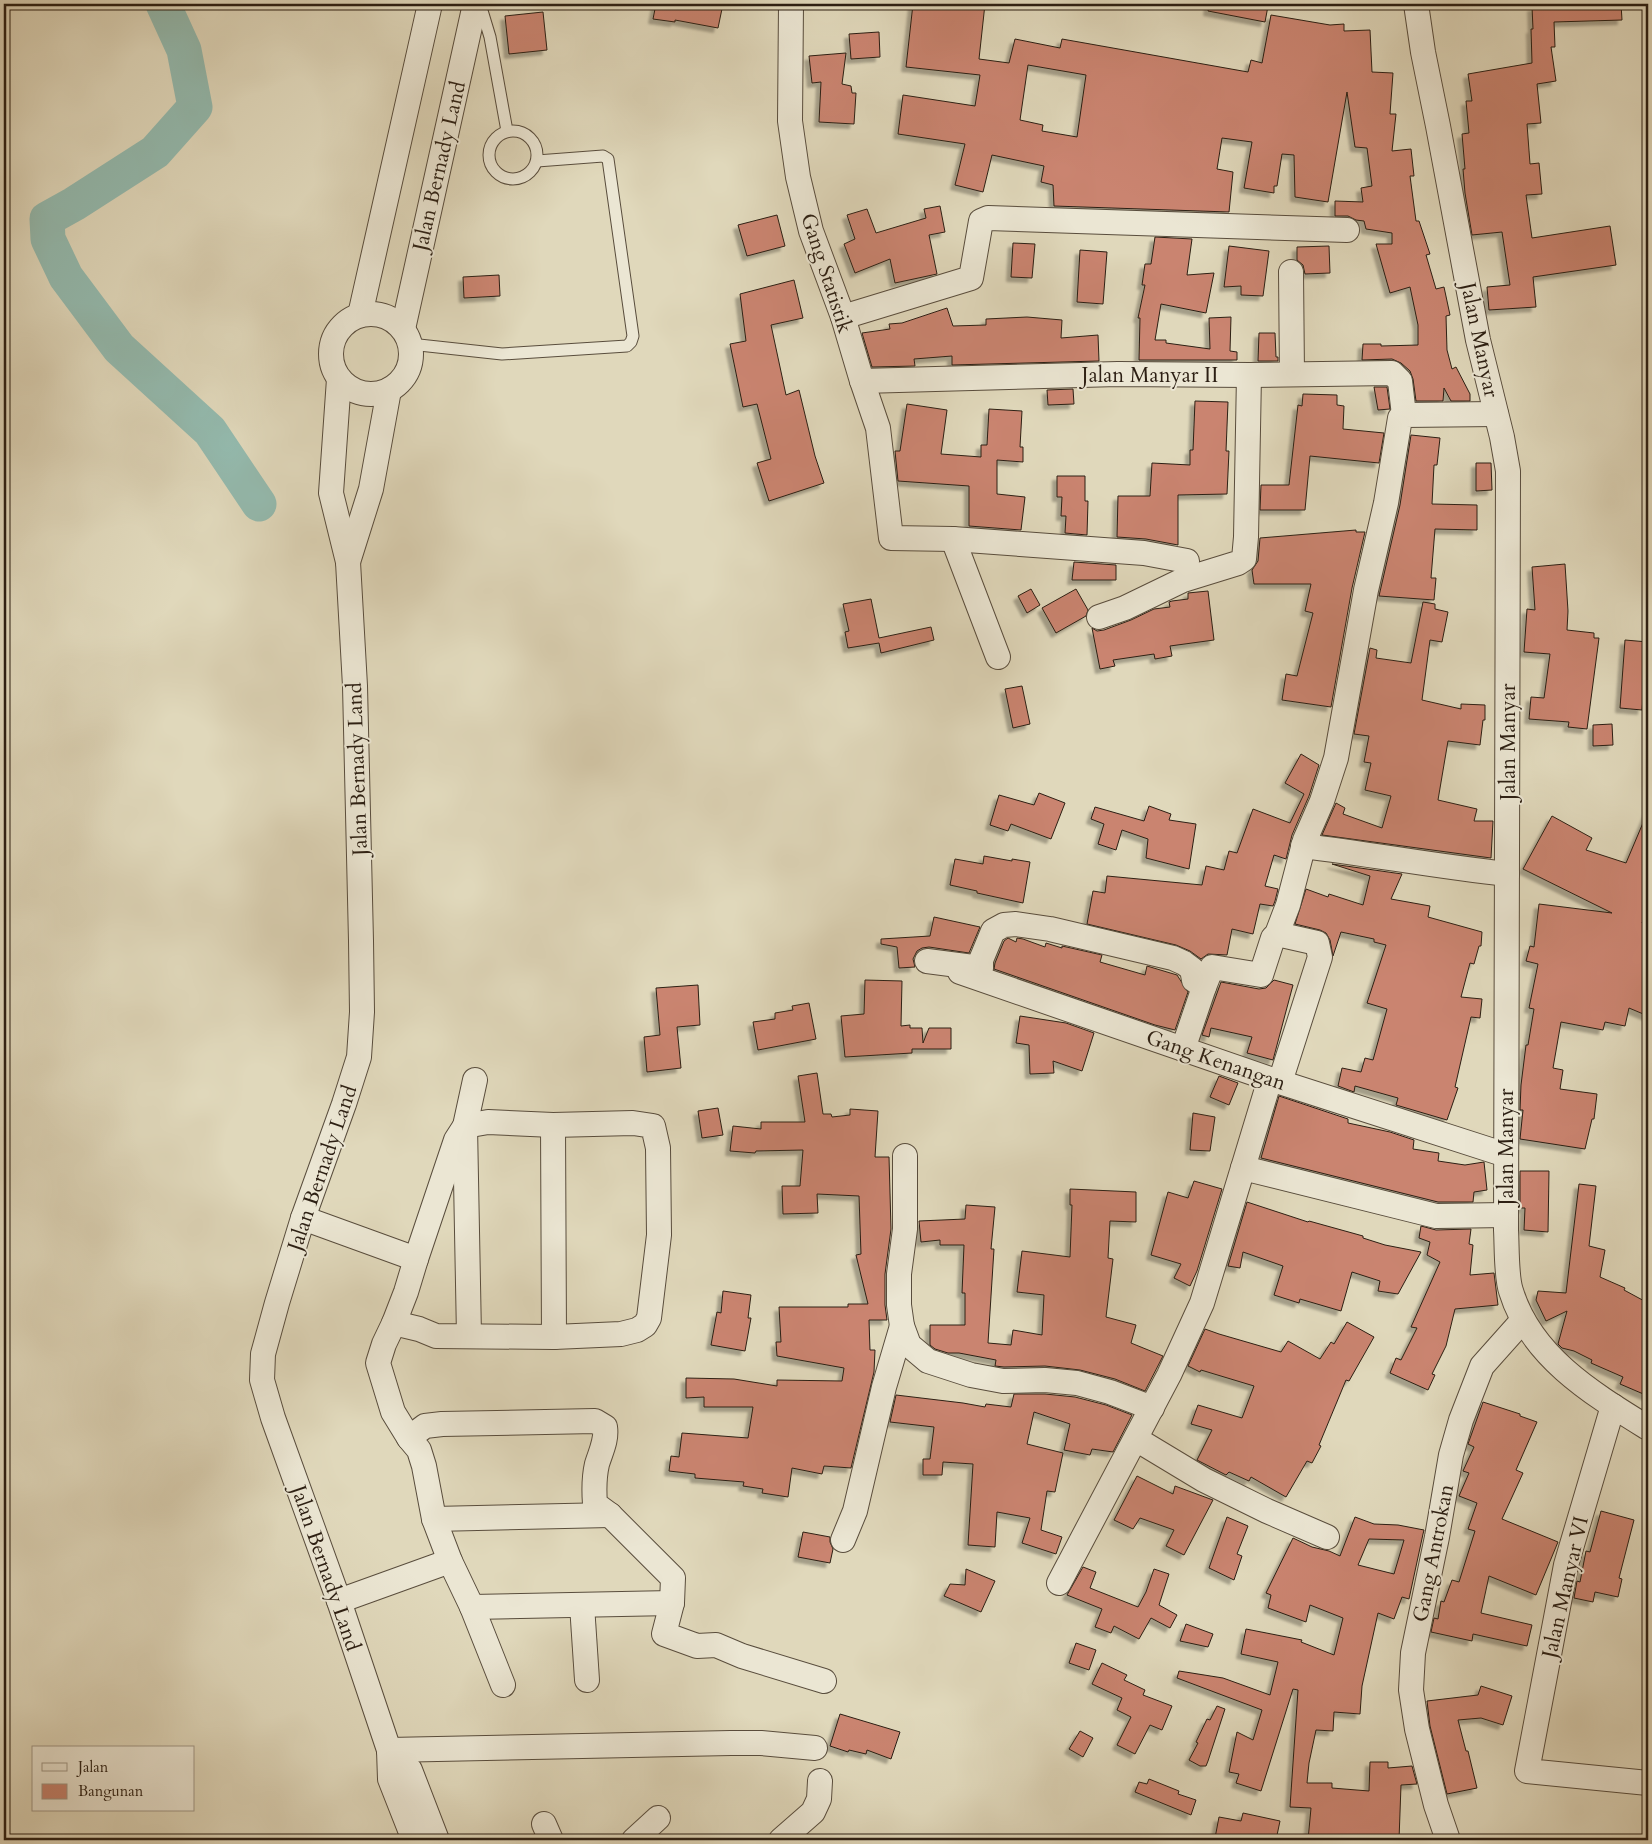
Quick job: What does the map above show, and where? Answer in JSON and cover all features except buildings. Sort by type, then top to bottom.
[{"type":"street","name":"Jalan Bernady Land","points":[[360,315],[430,4]]},
{"type":"street","name":"Jalan Bernady Land","points":[[406,337],[475,4]]},
{"type":"street","name":"Gang Statistik","points":[[791,4],[790,121],[798,177],[811,231],[843,317],[878,428],[892,538],[953,540]]},
{"type":"street","name":"Jalan Manyar","points":[[1416,4],[1423,52],[1478,340],[1502,437],[1508,471],[1506,1215],[1510,1290],[1523,1320],[1542,1347],[1577,1382],[1648,1428]]},
{"type":"street","points":[[843,317],[971,278],[981,221],[988,218],[1346,230]]},
{"type":"street","points":[[1291,272],[1292,374]]},
{"type":"street","points":[[375,314],[387,317],[406,337],[411,356],[404,377],[389,390],[379,394],[358,392],[348,387],[339,379],[331,359],[334,337],[341,327],[360,315],[375,314]]},
{"type":"street","name":"Jalan Manyar II","points":[[862,381],[1118,374],[1249,375],[1392,372],[1400,381],[1404,415]]},
{"type":"street","points":[[1099,617],[1125,608],[1183,580],[1238,563],[1244,559],[1249,375]]},
{"type":"street","name":"Jalan Bernady Land","points":[[339,379],[332,493],[348,562],[355,686],[362,1012],[359,1057],[303,1218],[264,1354],[262,1380],[273,1418],[339,1601],[388,1750],[390,1779],[414,1840]]},
{"type":"street","name":"Jalan Bernady Land","points":[[348,562],[371,489],[389,390]]},
{"type":"street","points":[[1183,1049],[1212,967],[1261,975],[1273,938],[1277,934],[1288,905],[1303,846],[1322,802],[1336,758],[1362,609],[1386,503],[1400,418],[1404,415],[1496,414]]},
{"type":"street","points":[[998,657],[953,540],[1144,553],[1187,561]]},
{"type":"street","points":[[1303,846],[1359,853],[1445,868],[1507,874]]},
{"type":"street","name":"Gang Kenangan","points":[[1204,987],[1194,980],[1192,969],[1173,958],[1050,929],[1016,924],[1004,925],[993,931],[981,960],[981,968],[927,961],[1275,1081],[1506,1155]]},
{"type":"street","points":[[1059,1583],[1170,1375],[1202,1302],[1243,1168],[1320,957],[1317,943],[1277,934]]},
{"type":"street","points":[[469,1336],[465,1126],[475,1080]]},
{"type":"street","points":[[394,1323],[419,1329],[436,1336],[554,1337],[621,1334],[637,1330],[645,1324],[649,1318],[659,1235],[658,1148],[653,1126],[626,1123],[552,1125],[488,1122],[465,1126],[456,1140],[406,1292],[378,1363],[393,1412],[419,1450],[434,1519],[503,1685]]},
{"type":"street","points":[[552,1125],[554,1337]]},
{"type":"street","points":[[905,1156],[905,1229],[899,1274],[899,1305],[902,1326],[909,1345],[928,1361],[962,1372],[1004,1381],[1045,1380],[1077,1383],[1110,1392],[1152,1408]]},
{"type":"street","points":[[1243,1168],[1436,1216],[1506,1215]]},
{"type":"street","points":[[303,1218],[416,1259]]},
{"type":"street","name":"Gang Antrokan","points":[[1448,1840],[1436,1805],[1417,1729],[1411,1690],[1413,1653],[1438,1537],[1451,1455],[1461,1420],[1482,1366],[1523,1320]]},
{"type":"street","points":[[842,1540],[855,1512],[884,1387],[902,1326]]},
{"type":"street","name":"Jalan Manyar VI","points":[[1613,1406],[1566,1565],[1527,1771],[1648,1783]]},
{"type":"street","points":[[409,1438],[425,1426],[442,1424],[595,1421],[605,1427],[606,1436],[597,1466],[595,1504],[610,1514],[672,1578],[672,1603],[664,1634],[697,1646],[716,1645],[742,1656],[824,1681]]},
{"type":"street","points":[[1136,1439],[1204,1480],[1266,1511],[1327,1537]]},
{"type":"street","points":[[434,1519],[610,1514]]},
{"type":"street","points":[[339,1601],[450,1561]]},
{"type":"street","points":[[472,1607],[672,1603]]},
{"type":"street","points":[[582,1605],[587,1680]]},
{"type":"street","points":[[388,1750],[731,1743],[761,1743],[815,1748]]},
{"type":"street","name":"Jalan Bernady Land","points":[[388,1750],[410,1770],[437,1840]]},
{"type":"street","points":[[781,1840],[813,1812],[819,1798],[820,1781]]},
{"type":"street","points":[[634,1840],[658,1818]]},
{"type":"lane","points":[[480,4],[490,37],[507,131]]},
{"type":"lane","points":[[516,130],[524,132],[536,144],[538,153],[534,169],[520,178],[503,177],[491,165],[489,157],[493,141],[507,131],[516,130]]},
{"type":"lane","points":[[406,337],[502,354],[627,346],[631,342],[633,336],[608,158],[603,156],[537,161]]},
{"type":"waterway","points":[[163,4],[184,50],[195,107],[155,152],[47,219],[48,239],[66,277],[119,348],[210,431],[259,504]]}]
